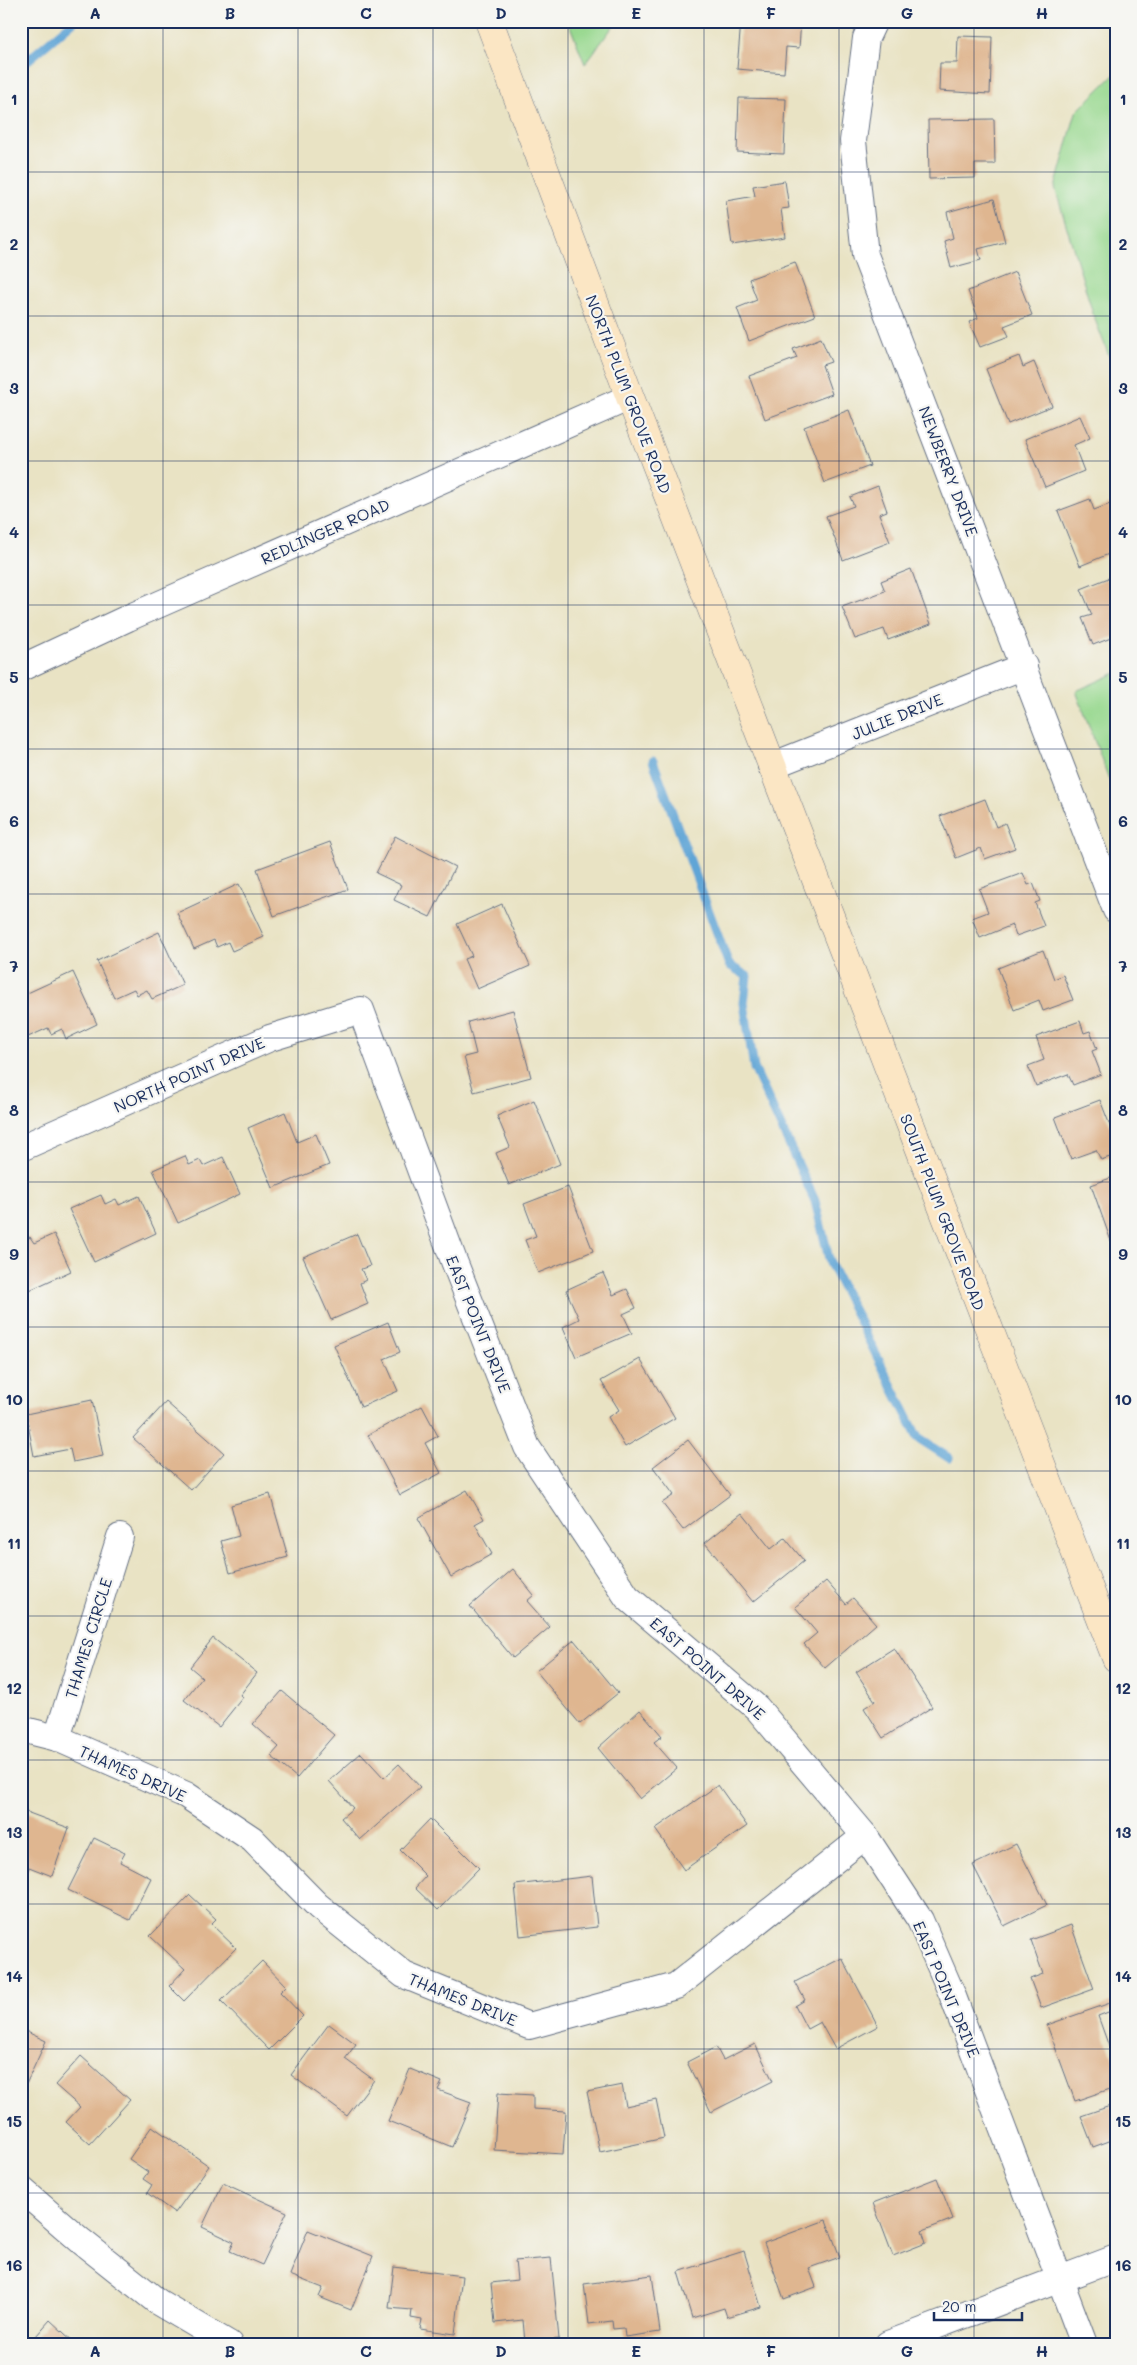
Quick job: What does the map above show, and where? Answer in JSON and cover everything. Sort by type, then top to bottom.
[{"type":"street","name":"NORTH PLUM GROVE ROAD","points":[[489,21],[771,766]]},
{"type":"street","name":"NEWBERRY DRIVE","points":[[874,21],[866,38],[853,141],[865,255],[1116,910]]},
{"type":"street","name":"REDLINGER ROAD","points":[[21,668],[128,618],[630,397]]},
{"type":"street","name":"JULIE DRIVE","points":[[771,766],[1024,666]]},
{"type":"street","name":"SOUTH PLUM GROVE ROAD","points":[[771,766],[1116,1658]]},
{"type":"street","name":"NORTH POINT DRIVE","points":[[21,1148],[270,1038],[361,1010]]},
{"type":"street","name":"EAST POINT DRIVE","points":[[361,1010],[454,1261],[527,1446],[627,1598],[757,1708],[865,1836],[920,1920],[952,1994],[1084,2344]]},
{"type":"street","name":"THAMES CIRCLE","points":[[57,1738],[120,1537]]},
{"type":"street","name":"THAMES DRIVE","points":[[21,1729],[57,1738],[186,1795],[252,1839],[318,1906],[404,1975],[529,2026],[676,1986],[865,1836]]},
{"type":"street","points":[[21,2189],[81,2241],[158,2302],[229,2344]]},
{"type":"street","points":[[888,2344],[1116,2258]]},
{"type":"green space","points":[[568,21],[617,21],[585,64]]},
{"type":"green space","points":[[1116,73],[1116,374],[1094,317],[1055,188],[1076,112]]},
{"type":"green space","points":[[1116,673],[1116,798],[1076,691]]},
{"type":"building","points":[[741,21],[801,21],[799,48],[786,47],[784,73],[737,69]]},
{"type":"building","points":[[958,36],[992,37],[990,94],[939,91],[940,63],[957,63]]},
{"type":"building","points":[[739,98],[786,99],[784,154],[737,152]]},
{"type":"building","points":[[994,119],[995,164],[975,164],[975,178],[929,179],[928,120]]},
{"type":"building","points":[[785,181],[789,208],[781,209],[785,237],[732,245],[726,201],[755,196],[753,186]]},
{"type":"building","points":[[994,199],[1005,242],[978,249],[981,260],[951,268],[944,241],[953,238],[947,212]]},
{"type":"building","points":[[795,262],[815,316],[749,341],[737,308],[757,300],[749,279]]},
{"type":"building","points":[[1015,272],[1032,315],[1004,326],[1009,336],[980,347],[969,322],[978,318],[968,291]]},
{"type":"building","points":[[821,338],[831,362],[822,365],[832,394],[765,419],[749,376],[797,358],[793,349]]},
{"type":"building","points":[[1019,356],[1023,367],[1034,362],[1052,406],[1008,424],[986,369]]},
{"type":"building","points":[[849,410],[870,466],[825,483],[804,427]]},
{"type":"building","points":[[1080,416],[1090,438],[1074,445],[1084,471],[1045,487],[1025,439]]},
{"type":"building","points":[[878,486],[887,511],[879,514],[890,542],[843,560],[826,516],[854,506],[850,497]]},
{"type":"building","points":[[1090,499],[1094,510],[1110,504],[1116,518],[1116,551],[1080,566],[1058,511]]},
{"type":"building","points":[[911,569],[931,624],[888,640],[884,629],[855,639],[842,607],[885,591],[881,581]]},
{"type":"building","points":[[1116,575],[1116,636],[1093,645],[1082,618],[1092,615],[1081,589]]},
{"type":"building","points":[[985,799],[996,827],[1005,823],[1015,848],[985,859],[981,848],[956,858],[940,816]]},
{"type":"building","points":[[395,836],[455,867],[430,917],[394,900],[401,885],[376,873]]},
{"type":"building","points":[[330,842],[348,889],[274,916],[257,869]]},
{"type":"building","points":[[1023,873],[1028,885],[1033,883],[1040,901],[1035,903],[1044,926],[1016,936],[1012,925],[980,938],[972,918],[988,912],[979,889]]},
{"type":"building","points":[[239,884],[264,937],[232,951],[228,942],[217,947],[214,940],[194,949],[177,913]]},
{"type":"building","points":[[502,904],[530,966],[477,989],[464,959],[472,956],[457,924]]},
{"type":"building","points":[[159,932],[183,985],[152,999],[147,990],[137,995],[134,989],[114,998],[97,961]]},
{"type":"building","points":[[1043,950],[1054,979],[1063,975],[1073,1000],[1043,1011],[1039,1000],[1014,1010],[998,968]]},
{"type":"building","points":[[73,972],[97,1024],[66,1039],[62,1029],[51,1034],[48,1028],[28,1037],[21,1023],[21,996]]},
{"type":"building","points":[[513,1010],[531,1077],[474,1092],[464,1057],[476,1054],[468,1022]]},
{"type":"building","points":[[1080,1021],[1084,1033],[1090,1031],[1097,1049],[1092,1051],[1101,1074],[1073,1085],[1068,1074],[1036,1086],[1028,1066],[1044,1060],[1036,1037]]},
{"type":"building","points":[[534,1100],[560,1164],[509,1185],[496,1153],[510,1147],[497,1116]]},
{"type":"building","points":[[1100,1100],[1111,1128],[1116,1126],[1116,1155],[1101,1160],[1096,1150],[1071,1159],[1055,1117]]},
{"type":"building","points":[[285,1112],[297,1142],[316,1134],[329,1165],[273,1188],[248,1128]]},
{"type":"building","points":[[185,1156],[189,1165],[200,1160],[203,1166],[223,1157],[240,1194],[178,1223],[153,1170]]},
{"type":"building","points":[[1116,1176],[1116,1239],[1111,1241],[1091,1185]]},
{"type":"building","points":[[568,1187],[593,1251],[538,1273],[525,1240],[536,1236],[524,1204]]},
{"type":"building","points":[[101,1195],[105,1204],[116,1199],[119,1205],[139,1196],[156,1233],[94,1262],[69,1209]]},
{"type":"building","points":[[54,1234],[71,1271],[21,1294],[21,1241],[30,1237],[34,1243]]},
{"type":"building","points":[[357,1234],[370,1266],[361,1269],[366,1280],[360,1283],[368,1304],[331,1320],[303,1257]]},
{"type":"building","points":[[603,1273],[613,1295],[627,1289],[636,1308],[623,1314],[632,1333],[576,1357],[563,1327],[579,1319],[566,1290]]},
{"type":"building","points":[[388,1322],[400,1352],[384,1359],[398,1391],[361,1407],[334,1345]]},
{"type":"building","points":[[640,1359],[675,1418],[625,1447],[608,1417],[619,1410],[601,1381]]},
{"type":"building","points":[[92,1400],[103,1456],[73,1462],[70,1449],[34,1456],[26,1414]]},
{"type":"building","points":[[166,1402],[224,1453],[191,1490],[133,1438]]},
{"type":"building","points":[[422,1406],[438,1436],[425,1443],[441,1473],[400,1495],[368,1435]]},
{"type":"building","points":[[688,1440],[730,1495],[683,1530],[662,1503],[674,1495],[653,1467]]},
{"type":"building","points":[[467,1490],[484,1519],[475,1524],[492,1554],[451,1577],[418,1518]]},
{"type":"building","points":[[270,1494],[288,1557],[230,1573],[221,1541],[239,1536],[231,1505]]},
{"type":"building","points":[[742,1513],[771,1549],[785,1538],[804,1561],[753,1602],[705,1543]]},
{"type":"building","points":[[513,1569],[534,1595],[527,1601],[550,1627],[513,1658],[470,1606]]},
{"type":"building","points":[[826,1581],[846,1604],[853,1598],[876,1624],[825,1668],[804,1644],[817,1633],[795,1607]]},
{"type":"building","points":[[213,1638],[257,1673],[240,1695],[243,1697],[219,1727],[184,1700],[202,1677],[190,1667]]},
{"type":"building","points":[[574,1640],[618,1693],[580,1724],[536,1671]]},
{"type":"building","points":[[894,1648],[932,1707],[883,1738],[864,1708],[875,1701],[856,1672]]},
{"type":"building","points":[[282,1691],[334,1735],[297,1778],[271,1756],[279,1747],[253,1724]]},
{"type":"building","points":[[640,1710],[662,1736],[654,1742],[677,1768],[640,1799],[598,1748]]},
{"type":"building","points":[[361,1753],[384,1778],[399,1764],[420,1787],[360,1840],[341,1818],[353,1808],[329,1781]]},
{"type":"building","points":[[718,1785],[747,1826],[684,1870],[655,1829]]},
{"type":"building","points":[[21,1810],[69,1828],[52,1876],[29,1867],[21,1887]]},
{"type":"building","points":[[430,1819],[479,1868],[438,1910],[415,1888],[426,1876],[400,1850]]},
{"type":"building","points":[[94,1838],[125,1853],[120,1862],[151,1878],[130,1920],[68,1890]]},
{"type":"building","points":[[1016,1844],[1047,1905],[1004,1926],[973,1865]]},
{"type":"building","points":[[592,1876],[597,1927],[520,1936],[515,1885]]},
{"type":"building","points":[[190,1895],[216,1919],[211,1924],[236,1948],[184,2001],[169,1986],[185,1969],[150,1936]]},
{"type":"building","points":[[1071,1925],[1094,1989],[1041,2008],[1030,1979],[1043,1974],[1031,1940]]},
{"type":"building","points":[[842,1958],[878,2026],[835,2049],[820,2022],[807,2029],[795,2006],[805,2000],[795,1982]]},
{"type":"building","points":[[262,1961],[286,1986],[280,1992],[303,2016],[269,2050],[221,2001]]},
{"type":"building","points":[[1113,2002],[1116,2009],[1098,2016],[1116,2066],[1116,2087],[1075,2101],[1047,2025]]},
{"type":"building","points":[[329,2024],[356,2044],[345,2059],[374,2080],[347,2116],[291,2075]]},
{"type":"building","points":[[21,2029],[46,2041],[21,2095]]},
{"type":"building","points":[[755,2044],[773,2081],[711,2112],[687,2062],[716,2047],[723,2060]]},
{"type":"building","points":[[81,2056],[130,2100],[90,2144],[66,2122],[80,2107],[55,2085]]},
{"type":"building","points":[[410,2069],[442,2082],[438,2090],[471,2102],[452,2147],[388,2121]]},
{"type":"building","points":[[622,2085],[626,2106],[656,2099],[664,2138],[600,2152],[587,2092]]},
{"type":"building","points":[[498,2093],[533,2095],[533,2109],[566,2111],[563,2154],[494,2150]]},
{"type":"building","points":[[1116,2104],[1116,2150],[1112,2140],[1093,2147],[1081,2116]]},
{"type":"building","points":[[152,2126],[209,2166],[175,2213],[147,2193],[152,2185],[143,2179],[148,2172],[129,2159]]},
{"type":"building","points":[[937,2178],[953,2219],[922,2231],[926,2243],[893,2256],[873,2203]]},
{"type":"building","points":[[223,2183],[287,2212],[262,2265],[230,2251],[234,2242],[202,2227]]},
{"type":"building","points":[[826,2220],[840,2257],[809,2268],[816,2287],[784,2299],[764,2243]]},
{"type":"building","points":[[308,2230],[373,2256],[351,2310],[319,2297],[323,2288],[290,2275]]},
{"type":"building","points":[[744,2251],[761,2307],[727,2317],[724,2308],[692,2318],[678,2272]]},
{"type":"building","points":[[551,2258],[559,2339],[525,2343],[523,2320],[495,2323],[491,2283],[517,2280],[515,2261]]},
{"type":"building","points":[[394,2267],[462,2276],[455,2334],[420,2329],[422,2320],[411,2318],[412,2310],[389,2308]]},
{"type":"building","points":[[652,2275],[660,2332],[625,2337],[624,2328],[613,2329],[612,2321],[589,2324],[584,2284]]},
{"type":"building","points":[[50,2320],[76,2344],[29,2344]]},
{"type":"waterway","points":[[21,66],[74,21]]},
{"type":"waterway","points":[[653,761],[729,965],[747,976],[744,1003],[754,1068],[815,1201],[830,1263],[918,1438],[949,1458]]}]
